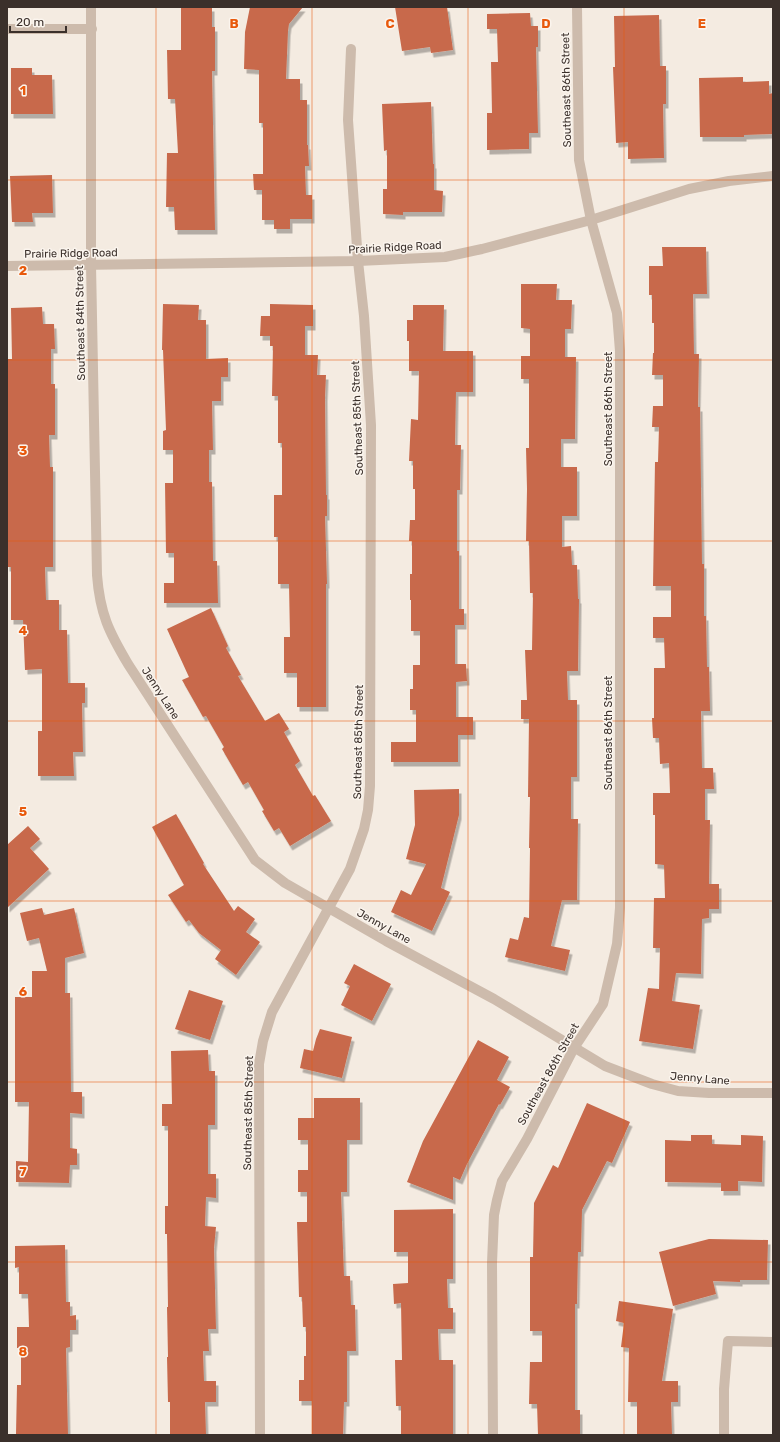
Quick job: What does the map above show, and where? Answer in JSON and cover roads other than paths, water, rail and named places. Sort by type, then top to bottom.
[{"type":"street","name":"Southeast 84th Street","points":[[91,7],[91,265],[97,575],[103,615]]},
{"type":"street","name":"Southeast 86th Street","points":[[493,1435],[492,1263],[494,1215],[497,1200],[502,1181],[527,1139],[574,1048],[603,1004],[614,965],[618,944],[620,908],[620,351],[617,314],[591,220],[579,160],[578,7]]},
{"type":"street","points":[[7,29],[92,29]]},
{"type":"street","name":"Southeast 85th Street","points":[[260,1435],[259,1064],[263,1041],[272,1012],[350,869],[360,842],[368,810],[370,786],[371,425],[364,316],[358,262],[348,120],[351,49]]},
{"type":"street","name":"Prairie Ridge Road","points":[[7,266],[358,262],[445,257],[482,249],[591,220],[689,189],[729,181],[773,176]]},
{"type":"street","name":"Jenny Lane","points":[[103,615],[113,638],[128,664],[255,860],[285,883],[494,999],[605,1066],[652,1084],[672,1089],[708,1093],[773,1093]]},
{"type":"street","points":[[724,1435],[724,1389],[728,1341],[773,1342]]}]
